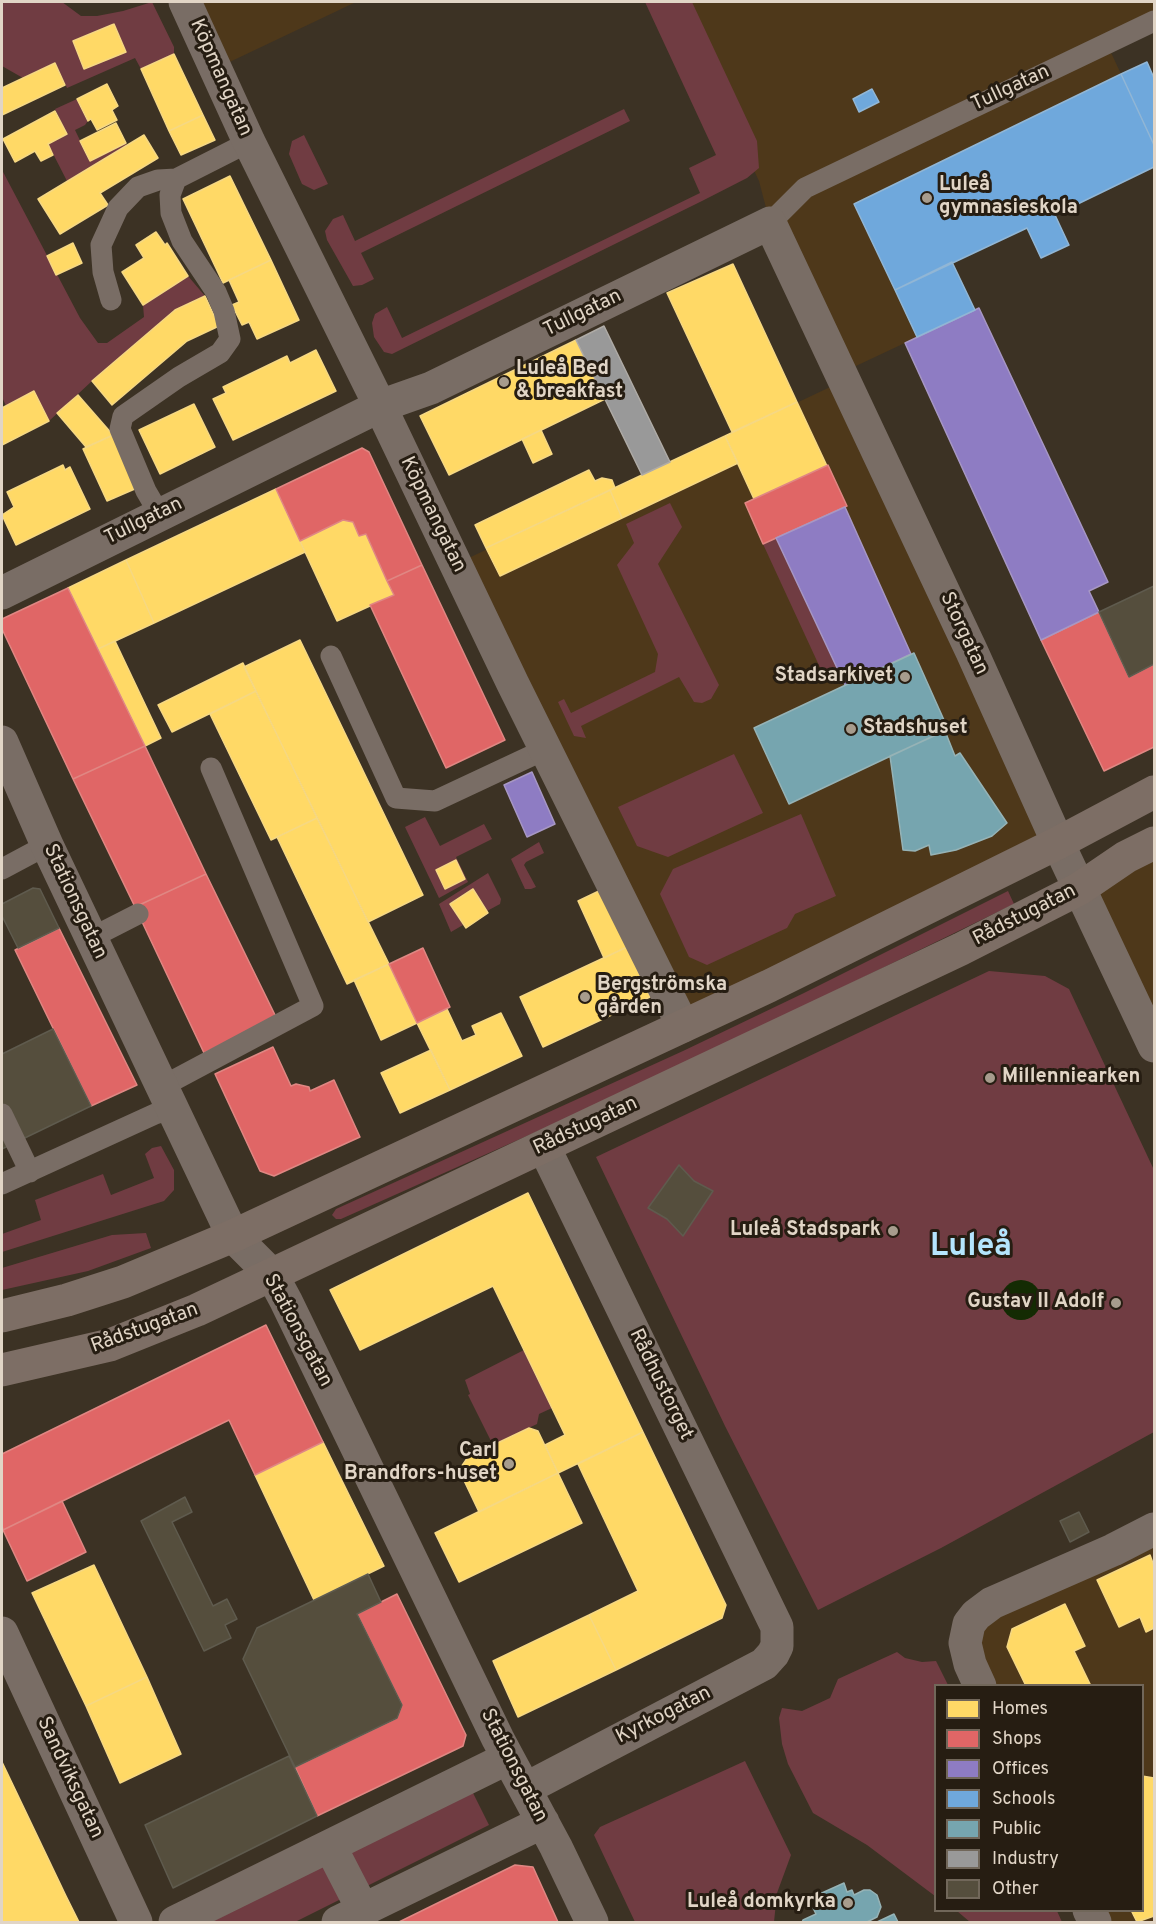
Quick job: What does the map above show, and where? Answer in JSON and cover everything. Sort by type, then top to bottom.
[{"type":"main road","points":[[2,1316],[67,1300],[123,1282],[233,1236],[683,1026],[1058,843],[1155,792]]},
{"type":"main road","name":"Rådstugatan","points":[[2,1370],[110,1344],[197,1310],[962,949],[1079,890],[1126,857],[1155,843]]},
{"type":"street","name":"Köpmangatan","points":[[185,2],[249,142],[683,1026]]},
{"type":"street","name":"Tullgatan","points":[[2,593],[380,406],[431,388],[771,223]]},
{"type":"street","name":"Storgatan","points":[[771,223],[972,652],[1079,890],[1155,1046]]},
{"type":"street","name":"Stationsgatan","points":[[2,742],[47,845],[233,1236],[272,1275],[508,1758],[543,1822],[592,1923]]},
{"type":"street","name":"Rådhustorget","points":[[544,1147],[775,1624]]},
{"type":"street","points":[[980,1684],[970,1665],[965,1643],[969,1624],[975,1615],[992,1603],[1155,1529]]},
{"type":"street","name":"Kyrkogatan","points":[[525,1789],[764,1664],[777,1646],[775,1624]]},
{"type":"street","name":"Sandviksgatan","points":[[2,1633],[136,1923]]},
{"type":"street","points":[[175,1923],[508,1758]]},
{"type":"street","points":[[330,1846],[350,1916],[543,1822]]},
{"type":"lane","name":"Tullgatan","points":[[771,223],[805,188],[1155,21]]},
{"type":"lane","points":[[111,300],[103,272],[101,245],[118,208],[138,187],[158,180],[176,179],[249,142]]},
{"type":"lane","points":[[160,515],[146,491],[120,429],[123,416],[179,377],[220,353],[230,339],[224,311],[216,292],[182,241],[171,213],[170,195],[176,179]]},
{"type":"lane","points":[[330,656],[396,798],[435,801],[546,749]]},
{"type":"lane","points":[[2,1184],[30,1172],[168,1097],[313,1006],[211,768]]},
{"type":"lane","points":[[2,869],[47,845]]},
{"type":"lane","points":[[91,938],[138,914]]},
{"type":"lane","points":[[2,1114],[30,1172]]},
{"type":"shaded area","points":[[2,2],[62,2],[81,16],[97,16],[152,2],[174,47],[174,54],[141,69],[135,58],[67,88],[55,63],[23,78],[2,66]],"holes":[[[114,24],[126,51],[84,69],[73,41]]]},
{"type":"shaded area","points":[[185,2],[356,2],[217,68]]},
{"type":"shaded area","points":[[645,2],[692,2],[757,141],[759,168],[747,178],[702,201],[392,354],[384,352],[374,337],[372,323],[375,314],[387,307],[402,338],[700,193],[689,168],[716,155]]},
{"type":"shaded area","name":"Luleå gymnasieskola","points":[[673,2],[1154,2],[1154,21],[1107,44],[1154,145],[1154,167],[1055,215],[1069,245],[1041,258],[1027,228],[953,262],[975,310],[841,373],[770,223],[759,181]]},
{"type":"shaded area","points":[[77,99],[88,121],[75,130],[90,161],[126,143],[127,146],[67,181],[48,144],[67,134],[55,109]]},
{"type":"shaded area","points":[[624,109],[630,121],[361,253],[374,279],[362,285],[353,286],[327,240],[325,231],[333,219],[343,215],[355,241]]},
{"type":"shaded area","points":[[304,135],[328,184],[314,190],[302,184],[289,154],[292,141]]},
{"type":"shaded area","points":[[2,170],[80,318],[98,343],[107,343],[144,317],[143,305],[188,276],[205,296],[175,310],[49,421],[34,392],[6,406],[2,397]]},
{"type":"shaded area","points":[[845,380],[1055,842],[681,1025],[456,564]]},
{"type":"shaded area","points":[[670,503],[682,527],[658,564],[719,685],[711,699],[702,703],[694,702],[679,677],[581,726],[586,738],[574,736],[558,702],[564,699],[571,713],[655,672],[658,654],[617,565],[634,543],[626,524]]},
{"type":"shaded area","points":[[776,538],[837,669],[823,674],[763,544]]},
{"type":"shaded area","points":[[734,754],[763,813],[668,857],[637,846],[618,807]]},
{"type":"shaded area","points":[[801,814],[836,896],[795,914],[787,928],[707,965],[689,957],[660,894],[673,869]]},
{"type":"shaded area","points":[[425,817],[440,846],[484,824],[492,839],[456,857],[468,882],[439,898],[405,827]]},
{"type":"shaded area","points":[[539,842],[544,853],[524,865],[536,887],[525,889],[511,859]]},
{"type":"shaded area","points":[[1154,843],[1154,1046],[1080,890]]},
{"type":"shaded area","points":[[488,873],[501,899],[500,904],[487,911],[473,889],[450,903],[463,925],[451,932],[439,904]]},
{"type":"shaded area","points":[[1008,891],[1014,904],[650,1081],[341,1219],[336,1219],[332,1215],[336,1209],[683,1051]]},
{"type":"shaded area","name":"Luleå Stadspark","points":[[989,971],[1045,976],[1069,989],[1154,1170],[1154,1432],[941,1548],[818,1610],[725,1426],[596,1157]]},
{"type":"shaded area","points":[[161,1146],[174,1170],[174,1190],[164,1201],[2,1252],[2,1234],[41,1220],[35,1200],[103,1174],[111,1195],[154,1178],[145,1154],[152,1148]]},
{"type":"shaded area","points":[[146,1233],[151,1248],[88,1271],[2,1290],[2,1268],[112,1235]]},
{"type":"shaded area","points":[[1021,1280],[1035,1286],[1041,1300],[1035,1314],[1021,1320],[1007,1314],[1001,1300],[1007,1286]]},
{"type":"shaded area","points":[[524,1350],[552,1408],[539,1414],[537,1424],[493,1445],[468,1395],[470,1394],[465,1380]]},
{"type":"shaded area","points":[[1154,1529],[1154,1922],[1095,1922],[1090,1912],[1144,1912],[1144,1684],[980,1684],[969,1624]]},
{"type":"shaded area","points":[[897,1652],[905,1658],[922,1662],[936,1661],[948,1684],[934,1684],[934,1895],[867,1845],[813,1813],[788,1764],[782,1744],[779,1718],[782,1708],[802,1711],[830,1698],[838,1679]]},
{"type":"shaded area","points":[[745,1761],[791,1855],[777,1893],[774,1922],[635,1922],[594,1835],[600,1827]]},
{"type":"shaded area","points":[[472,1791],[489,1825],[295,1922],[211,1922]]},
{"type":"shaded area","points":[[958,1912],[1057,1912],[1062,1922],[970,1922]]},
{"type":"building: Homes","points":[[114,24],[126,52],[84,69],[73,41]]},
{"type":"building: Homes","points":[[174,54],[203,115],[169,131],[141,69]]},
{"type":"building: Homes","points":[[55,63],[65,85],[2,115],[2,88]]},
{"type":"building: Homes","points":[[107,84],[118,106],[112,110],[117,120],[97,130],[91,119],[88,121],[77,99]]},
{"type":"building: Homes","points":[[55,111],[67,134],[48,144],[53,155],[41,161],[35,151],[15,162],[3,139]]},
{"type":"building: Homes","points":[[203,115],[215,140],[181,155],[169,131]]},
{"type":"building: Homes","points":[[116,123],[126,143],[90,161],[80,141]]},
{"type":"building: Homes","points":[[144,135],[158,158],[100,193],[108,205],[60,234],[38,199]]},
{"type":"building: Homes","points":[[230,176],[271,260],[223,283],[183,199]]},
{"type":"building: Homes","points":[[156,232],[165,245],[167,243],[188,276],[143,305],[122,272],[144,258],[136,245]]},
{"type":"building: Homes","points":[[73,243],[82,263],[56,275],[47,256]]},
{"type":"building: Homes","points":[[271,260],[299,320],[257,339],[249,322],[242,325],[232,305],[239,302],[229,280]]},
{"type":"building: Homes","points":[[733,264],[797,402],[732,432],[667,293]]},
{"type":"building: Homes","points":[[205,296],[219,326],[187,341],[112,405],[92,381],[175,310]]},
{"type":"building: Homes","points":[[576,340],[605,399],[449,475],[420,416]]},
{"type":"building: Homes","points":[[316,350],[336,391],[233,440],[213,399],[226,393],[223,387],[287,356],[290,363]]},
{"type":"building: Homes","points":[[34,391],[49,421],[2,445],[2,408]]},
{"type":"building: Homes","points":[[78,395],[113,435],[86,447],[57,413]]},
{"type":"building: Homes","points":[[797,402],[827,466],[754,499],[725,436]]},
{"type":"building: Homes","points":[[194,404],[215,447],[160,474],[139,430]]},
{"type":"building: Homes","points":[[541,430],[552,454],[533,463],[522,439]]},
{"type":"building: Homes","points":[[113,435],[137,488],[107,501],[83,449]]},
{"type":"building: Homes","points":[[725,436],[738,463],[622,518],[610,490]]},
{"type":"building: Homes","points":[[63,465],[65,470],[70,467],[90,509],[16,545],[2,515],[14,507],[7,492]]},
{"type":"building: Homes","points":[[589,470],[595,481],[602,478],[612,480],[615,488],[486,548],[475,525]]},
{"type":"building: Homes","points":[[276,489],[305,552],[154,623],[126,560]]},
{"type":"building: Homes","points":[[610,490],[622,518],[500,576],[486,548]]},
{"type":"building: Homes","points":[[343,520],[353,522],[359,536],[366,534],[394,595],[337,621],[300,541]]},
{"type":"building: Homes","points":[[126,560],[154,623],[98,649],[68,588]]},
{"type":"building: Homes","points":[[300,640],[423,895],[368,922],[244,667]]},
{"type":"building: Homes","points":[[115,641],[161,738],[145,746],[98,649]]},
{"type":"building: Homes","points":[[243,663],[256,691],[172,732],[158,705]]},
{"type":"building: Homes","points":[[256,691],[317,818],[271,840],[210,714]]},
{"type":"building: Homes","points":[[317,818],[389,964],[347,984],[277,837]]},
{"type":"building: Homes","points":[[456,860],[465,879],[445,889],[436,870]]},
{"type":"building: Homes","points":[[473,889],[488,913],[466,928],[450,904]]},
{"type":"building: Homes","points":[[601,890],[627,947],[604,958],[578,901]]},
{"type":"building: Homes","name":"Bergströmska gården","points":[[627,947],[650,997],[543,1047],[520,997]]},
{"type":"building: Homes","points":[[389,964],[417,1023],[381,1040],[354,980]]},
{"type":"building: Homes","points":[[447,1009],[462,1041],[476,1035],[472,1026],[501,1013],[522,1056],[450,1090],[417,1023]]},
{"type":"building: Homes","points":[[431,1050],[450,1090],[400,1113],[381,1073]]},
{"type":"building: Homes","points":[[528,1193],[643,1432],[558,1473],[545,1445],[565,1435],[493,1286],[360,1350],[330,1290]]},
{"type":"building: Homes","name":"Carl Brandfors-huset","points":[[529,1428],[538,1431],[558,1473],[479,1512],[459,1470],[468,1457]]},
{"type":"building: Homes","points":[[643,1432],[726,1605],[722,1618],[616,1670],[589,1615],[638,1591],[578,1464]]},
{"type":"building: Homes","points":[[323,1442],[384,1566],[314,1600],[255,1475]]},
{"type":"building: Homes","points":[[558,1473],[582,1523],[459,1582],[435,1533]]},
{"type":"building: Homes","points":[[1150,1555],[1154,1566],[1154,1628],[1146,1632],[1140,1617],[1119,1627],[1097,1580]]},
{"type":"building: Homes","points":[[94,1565],[147,1677],[86,1706],[32,1593]]},
{"type":"building: Homes","points":[[1065,1604],[1085,1646],[1074,1651],[1090,1684],[1025,1684],[1007,1647],[1012,1629]]},
{"type":"building: Homes","points":[[589,1615],[616,1670],[518,1717],[493,1661]]},
{"type":"building: Homes","points":[[147,1677],[181,1754],[120,1783],[86,1706]]},
{"type":"building: Homes","points":[[2,1762],[66,1896],[79,1922],[2,1922]]},
{"type":"building: Homes","points":[[1144,1776],[1154,1778],[1154,1916],[1137,1922],[1132,1912],[1144,1912]]},
{"type":"building: Shops","points":[[362,448],[369,452],[422,565],[387,581],[366,534],[359,536],[353,522],[343,520],[300,541],[276,489]]},
{"type":"building: Shops","points":[[828,465],[847,506],[763,544],[745,503]]},
{"type":"building: Shops","points":[[422,565],[505,740],[446,768],[370,605],[394,595],[387,581]]},
{"type":"building: Shops","points":[[68,588],[145,746],[73,779],[2,629],[2,619]]},
{"type":"building: Shops","points":[[1099,612],[1129,677],[1154,664],[1154,747],[1104,771],[1041,640]]},
{"type":"building: Shops","points":[[145,746],[206,874],[135,907],[73,779]]},
{"type":"building: Shops","points":[[206,874],[277,1019],[204,1053],[135,907]]},
{"type":"building: Shops","points":[[59,928],[137,1085],[91,1106],[15,950]]},
{"type":"building: Shops","points":[[423,948],[450,1007],[417,1023],[389,964]]},
{"type":"building: Shops","points":[[273,1047],[291,1086],[296,1084],[309,1087],[310,1091],[334,1080],[360,1137],[274,1176],[260,1171],[215,1074]]},
{"type":"building: Shops","points":[[266,1325],[323,1442],[255,1475],[229,1420],[3,1530],[2,1454]]},
{"type":"building: Shops","points":[[62,1501],[86,1552],[27,1581],[3,1530]]},
{"type":"building: Shops","points":[[397,1594],[466,1735],[463,1746],[317,1816],[295,1767],[397,1718],[402,1705],[357,1614]]},
{"type":"building: Shops","points":[[515,1865],[533,1867],[558,1922],[399,1922]]},
{"type":"building: Offices","points":[[979,308],[1108,582],[1089,591],[1099,612],[1041,640],[905,343]]},
{"type":"building: Offices","points":[[845,507],[911,654],[845,685],[776,538]]},
{"type":"building: Offices","points":[[532,772],[555,824],[527,837],[504,785]]},
{"type":"building: Schools","points":[[1147,62],[1154,78],[1154,145],[1121,74]]},
{"type":"building: Schools","points":[[1121,74],[1154,145],[1154,167],[1055,215],[1069,245],[1041,258],[1027,228],[895,290],[854,204]]},
{"type":"building: Schools","points":[[872,89],[879,102],[859,112],[853,99]]},
{"type":"building: Schools","points":[[952,262],[975,310],[917,337],[895,290]]},
{"type":"building: Public","name":"Stadshuset","points":[[914,653],[948,729],[789,804],[754,728]]},
{"type":"building: Public","points":[[945,731],[955,756],[960,753],[1007,823],[992,836],[956,850],[931,855],[929,845],[915,851],[903,850],[890,756]]},
{"type":"building: Public","name":"Luleå domkyrka","points":[[844,1883],[847,1892],[852,1890],[854,1895],[870,1890],[877,1895],[881,1907],[877,1917],[867,1922],[802,1922],[816,1914],[813,1908],[816,1906],[813,1897]]},
{"type":"building: Public","name":"Luleå domkyrka","points":[[894,1914],[898,1922],[877,1922]]},
{"type":"building: Industry","points":[[604,326],[670,462],[642,475],[576,340]]},
{"type":"building: Other","points":[[1154,586],[1154,664],[1129,677],[1099,612]]},
{"type":"building: Other","points":[[33,888],[40,889],[59,928],[18,948],[2,916],[2,904]]},
{"type":"building: Other","points":[[53,1029],[91,1106],[2,1149],[2,1054]]},
{"type":"building: Other","points":[[679,1165],[694,1181],[713,1191],[683,1236],[667,1219],[648,1208]]},
{"type":"building: Other","points":[[185,1497],[192,1512],[172,1522],[213,1606],[227,1599],[237,1619],[225,1625],[231,1638],[204,1651],[141,1521]]},
{"type":"building: Other","points":[[1079,1512],[1089,1532],[1070,1542],[1060,1521]]},
{"type":"building: Other","points":[[368,1574],[381,1602],[357,1614],[402,1705],[397,1718],[295,1767],[243,1659],[257,1628]]},
{"type":"building: Other","points":[[289,1756],[317,1816],[173,1888],[145,1825]]},
{"type":"place","name":"Luleå gymnasieskola","points":[[927,198]]},
{"type":"place","name":"Luleå Bed & breakfast","points":[[504,382]]},
{"type":"place","name":"Stadsarkivet","points":[[905,677]]},
{"type":"place","name":"Stadshuset","points":[[851,729]]},
{"type":"place","name":"Bergströmska gården","points":[[585,997]]},
{"type":"place","name":"Millenniearken","points":[[990,1078]]},
{"type":"place","name":"Luleå Stadspark","points":[[893,1231]]},
{"type":"place","name":"Gustav II Adolf","points":[[1116,1303]]},
{"type":"place","name":"Carl Brandfors-huset","points":[[509,1464]]},
{"type":"place","name":"Luleå domkyrka","points":[[848,1903]]},
{"type":"district","name":"Luleå","points":[[971,1249]]}]
